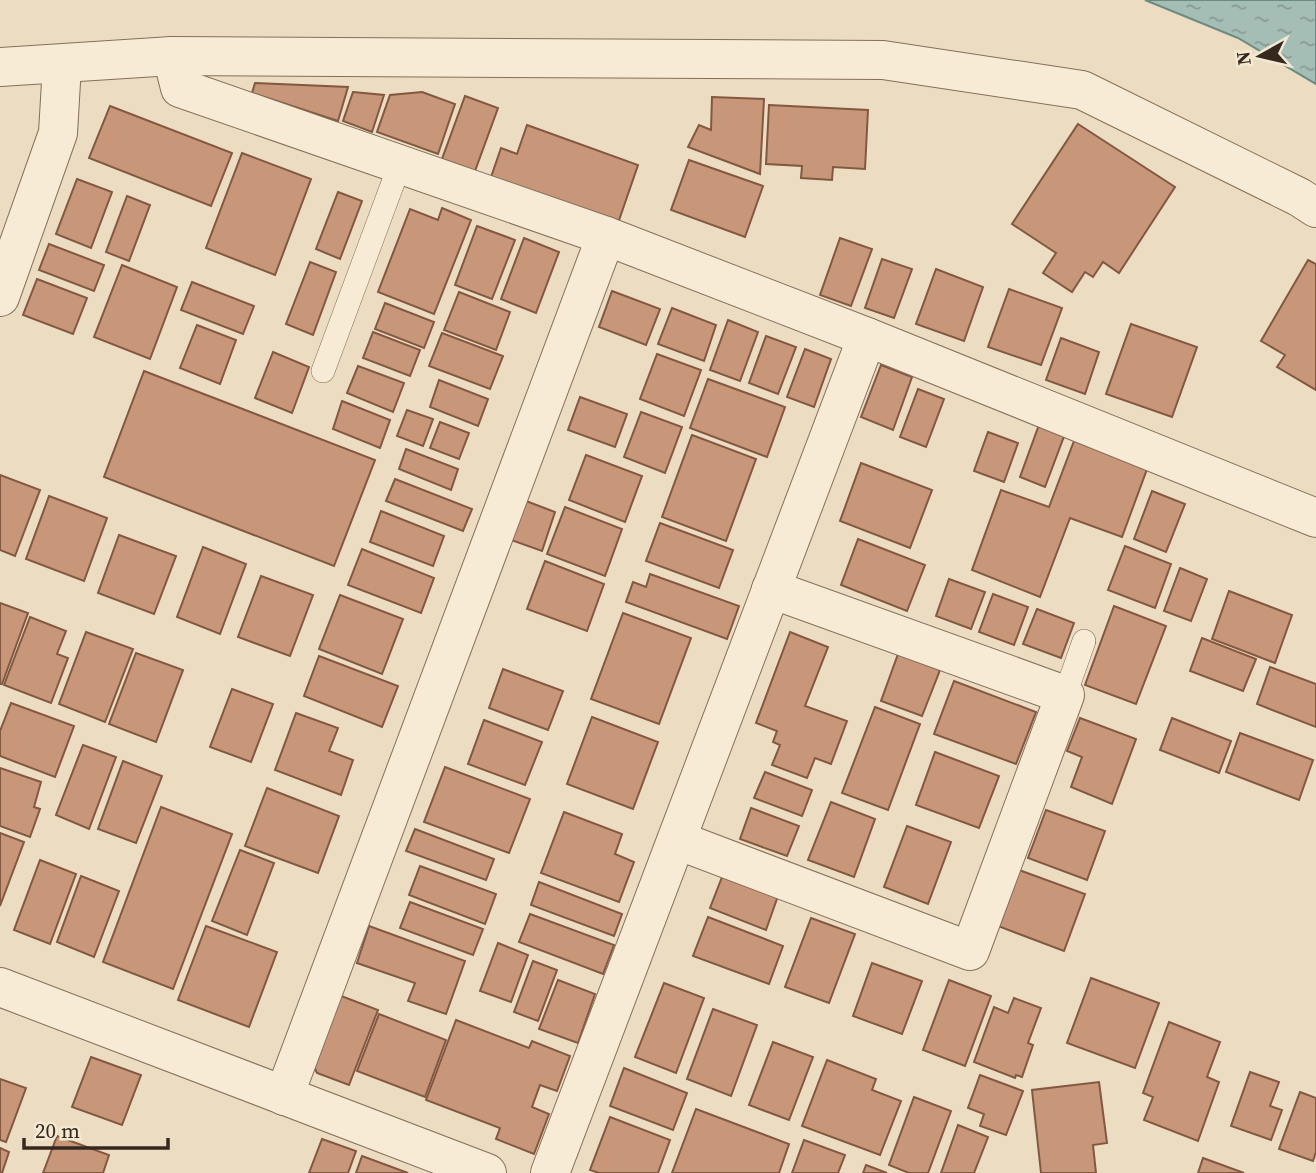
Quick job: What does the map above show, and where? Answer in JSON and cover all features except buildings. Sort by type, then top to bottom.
[{"type":"street","points":[[172,56],[180,88],[606,236],[867,337],[1316,518]]},
{"type":"street","points":[[0,67],[172,56],[883,60],[1082,90],[1299,197],[1316,208]]},
{"type":"street","points":[[0,297],[58,133],[62,65]]},
{"type":"street","points":[[284,1096],[606,236]]},
{"type":"street","points":[[550,1173],[867,337]]},
{"type":"street","points":[[677,840],[970,951],[1065,695],[771,589]]},
{"type":"street","points":[[0,987],[488,1173]]},
{"type":"lane","points":[[323,371],[400,164]]},
{"type":"lane","points":[[1065,695],[1084,641]]},
{"type":"water","points":[[1145,0],[1316,0],[1316,84],[1238,38]]}]
